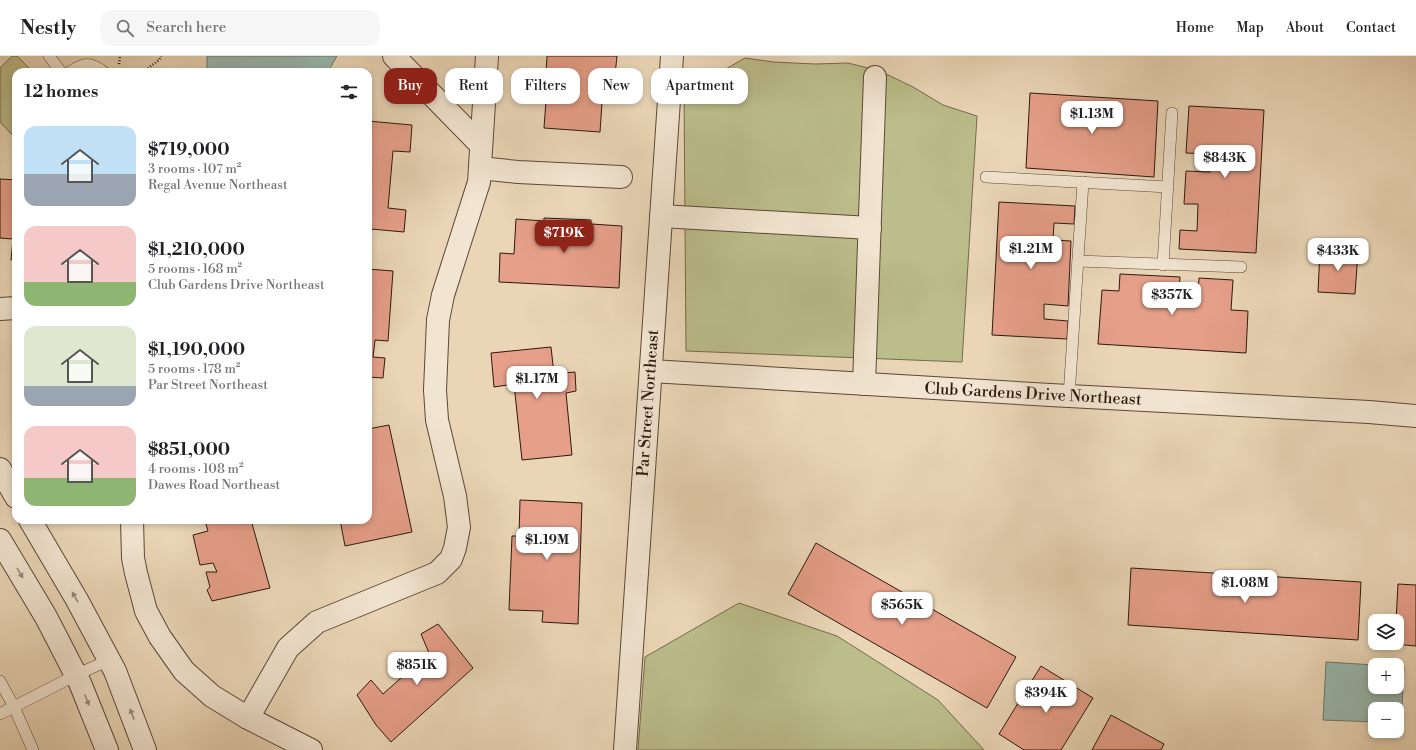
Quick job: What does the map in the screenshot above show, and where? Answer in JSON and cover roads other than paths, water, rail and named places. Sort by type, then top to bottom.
[{"type":"street","points":[[394,56],[481,145]]},
{"type":"street","points":[[248,718],[288,648],[317,622],[437,573],[451,559],[455,548],[459,527],[456,496],[437,420],[435,390],[438,320],[443,295],[479,182],[487,56]]},
{"type":"street","name":"Par Street Northeast","points":[[625,750],[672,56]]},
{"type":"street","points":[[864,384],[875,77]]},
{"type":"street","points":[[480,168],[518,172],[621,177]]},
{"type":"street","points":[[661,216],[870,228]]},
{"type":"street","points":[[0,309],[12,308]]},
{"type":"street","name":"Club Gardens Drive Northeast","points":[[651,371],[1369,412],[1416,416]]},
{"type":"street","points":[[0,469],[12,490]]},
{"type":"street","points":[[32,524],[77,600],[115,671],[145,750]]},
{"type":"street","points":[[132,524],[132,551],[146,611],[160,637],[184,671],[212,696],[248,718],[311,750]]},
{"type":"street","points":[[0,540],[46,617],[76,675],[107,750]]},
{"type":"lane","points":[[49,56],[58,68]]},
{"type":"lane","points":[[76,68],[80,65],[87,64],[99,68]]},
{"type":"lane","points":[[1163,265],[1172,113]]},
{"type":"lane","points":[[986,177],[1168,187]]},
{"type":"lane","points":[[1069,396],[1083,182]]},
{"type":"lane","points":[[1078,261],[1241,267]]},
{"type":"lane","points":[[0,714],[76,675],[109,660]]},
{"type":"lane","points":[[0,682],[14,706],[33,750]]},
{"type":"water","points":[[207,56],[337,56],[330,68],[207,68]]},
{"type":"water","points":[[1326,662],[1368,665],[1368,694],[1403,694],[1402,702],[1368,702],[1368,722],[1323,720]]}]
